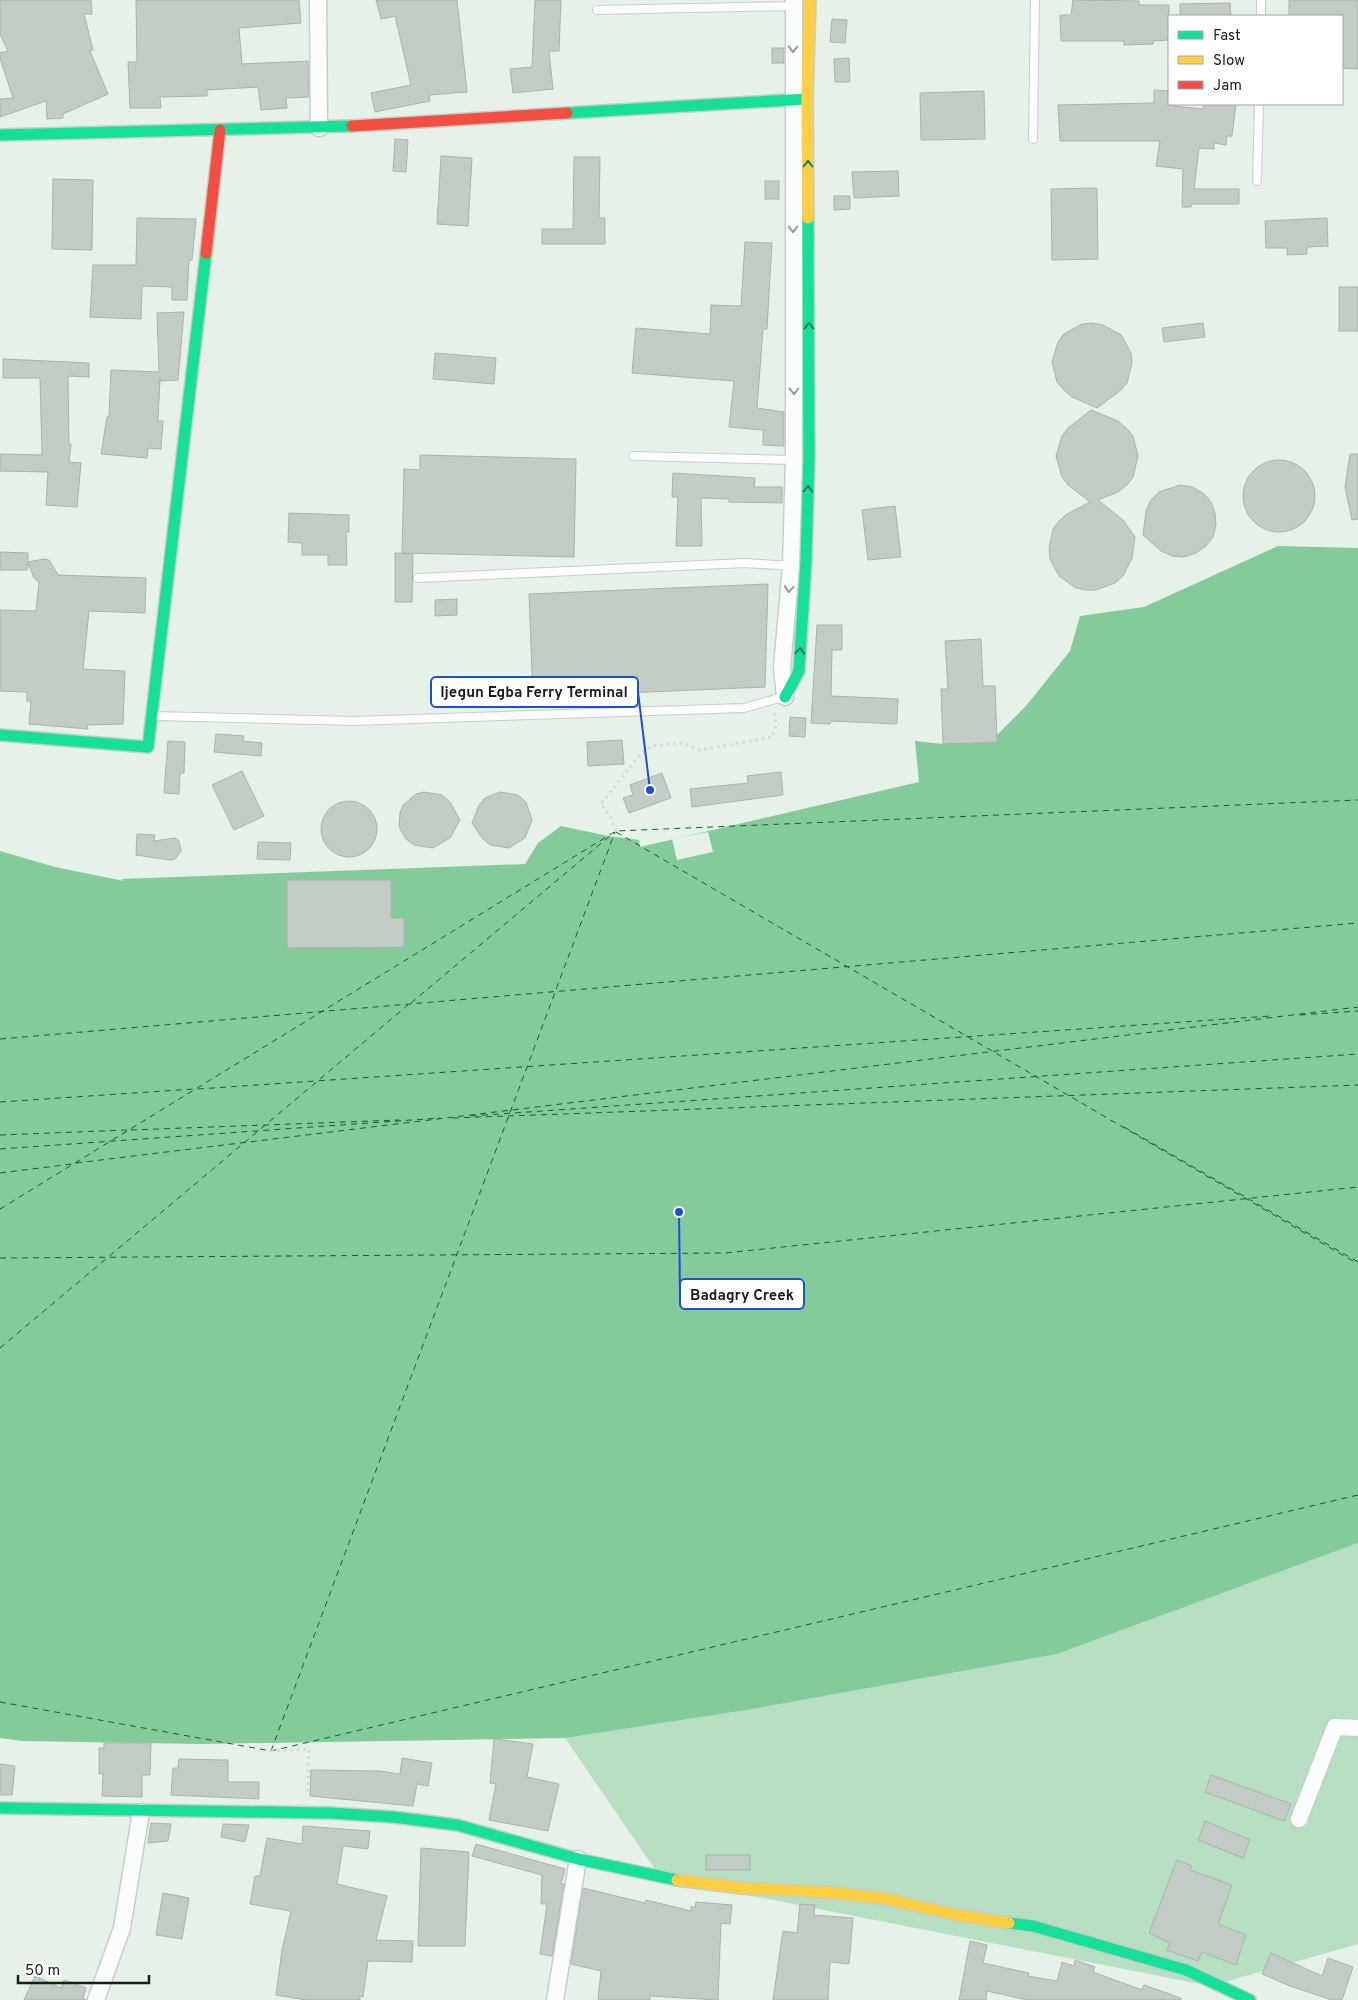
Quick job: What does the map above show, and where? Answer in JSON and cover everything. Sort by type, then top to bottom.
[{"type":"street","points":[[318,0],[319,128]]},
{"type":"street","points":[[779,698],[791,566],[800,99],[810,0]]},
{"type":"street","points":[[779,698],[798,671],[806,560],[809,459],[800,99],[794,3]]},
{"type":"street","points":[[0,135],[319,128],[800,99]]},
{"type":"street","points":[[0,735],[148,747],[220,130]]},
{"type":"street","points":[[1298,1819],[1335,1727],[1358,1728]]},
{"type":"street","points":[[0,1808],[141,1812],[308,1813],[393,1817],[456,1826],[578,1859],[658,1877],[741,1888],[824,1892],[882,1898],[956,1915],[1034,1926],[1186,1970],[1250,2000]]},
{"type":"street","points":[[96,2000],[122,1928],[141,1812]]},
{"type":"street","points":[[555,2000],[578,1859]]},
{"type":"lane","points":[[1033,139],[1035,0]]},
{"type":"lane","points":[[1260,15],[1261,0]]},
{"type":"lane","points":[[597,10],[794,3]]},
{"type":"lane","points":[[1257,181],[1259,105]]},
{"type":"lane","points":[[633,456],[794,460]]},
{"type":"lane","points":[[418,578],[745,563],[791,566]]},
{"type":"lane","points":[[151,716],[354,721],[744,708],[779,698]]},
{"type":"path","points":[[616,831],[610,816],[601,804],[638,756],[652,746],[672,742],[682,743],[700,750],[772,737],[776,726],[779,698]]},
{"type":"path","points":[[271,1751],[309,1749],[308,1813]]},
{"type":"shaded area","points":[[1278,546],[1358,548],[1358,1543],[1057,1654],[753,1709],[565,1738],[201,1744],[22,1741],[0,1738],[0,851],[55,867],[124,881],[121,879],[525,864],[538,843],[561,826],[608,836],[639,840],[640,847],[919,782],[915,741],[943,744],[996,736],[1026,706],[1070,651],[1080,616],[1144,607]]},
{"type":"shaded area","points":[[1358,1543],[1358,1944],[1210,1986],[661,1878],[565,1738],[753,1709],[1057,1654]]},
{"type":"pier","points":[[708,832],[713,852],[677,860],[672,839]]},
{"type":"building","points":[[0,0],[91,0],[92,14],[84,14],[93,50],[90,51],[108,94],[63,114],[63,118],[47,119],[46,101],[0,117],[0,99],[13,98],[0,58],[0,53],[8,51],[0,34]]},
{"type":"building","points":[[136,0],[299,0],[301,23],[239,28],[242,64],[308,61],[309,97],[286,98],[287,108],[261,110],[258,87],[207,90],[207,96],[160,97],[161,108],[130,108],[128,62],[137,62]]},
{"type":"building","points":[[376,0],[457,0],[467,92],[429,95],[430,101],[375,112],[371,93],[411,85],[395,16],[381,19]]},
{"type":"building","points":[[535,0],[561,0],[559,51],[549,51],[553,89],[513,93],[510,69],[532,67]]},
{"type":"building","points":[[1073,0],[1139,1],[1139,5],[1169,5],[1168,40],[1153,41],[1153,44],[1124,45],[1124,41],[1061,41],[1060,15],[1071,15]]},
{"type":"building","points":[[1289,0],[1358,0],[1358,69],[1343,68],[1343,15],[1289,15]]},
{"type":"building","points":[[1230,3],[1231,15],[1180,15],[1180,4]]},
{"type":"building","points":[[832,19],[847,20],[845,43],[830,42]]},
{"type":"building","points":[[772,48],[784,48],[784,63],[772,63]]},
{"type":"building","points":[[849,58],[850,82],[835,82],[834,59]]},
{"type":"building","points":[[1154,90],[1168,91],[1168,105],[1173,106],[1203,109],[1204,105],[1236,105],[1232,136],[1227,136],[1226,145],[1214,143],[1214,149],[1199,148],[1194,189],[1239,189],[1239,204],[1192,204],[1191,207],[1182,207],[1183,169],[1156,166],[1160,141],[1060,141],[1058,105],[1154,103]]},
{"type":"building","points":[[984,91],[985,139],[921,140],[920,93]]},
{"type":"building","points":[[395,139],[408,140],[406,172],[393,171]]},
{"type":"building","points":[[441,156],[472,158],[468,226],[437,224]]},
{"type":"building","points":[[574,157],[600,157],[599,218],[605,218],[605,244],[542,244],[542,229],[573,229]]},
{"type":"building","points":[[898,171],[899,196],[854,198],[852,172]]},
{"type":"building","points":[[53,179],[93,180],[92,250],[52,249]]},
{"type":"building","points":[[765,181],[779,181],[779,199],[765,199]]},
{"type":"building","points":[[1097,188],[1098,259],[1052,260],[1051,189]]},
{"type":"building","points":[[834,196],[850,196],[850,209],[834,210]]},
{"type":"building","points":[[137,218],[196,219],[192,260],[189,260],[187,300],[172,300],[172,287],[142,286],[141,319],[90,317],[93,265],[136,265]]},
{"type":"building","points":[[1327,218],[1328,246],[1307,247],[1307,254],[1287,255],[1287,248],[1266,248],[1265,221]]},
{"type":"building","points":[[745,242],[772,243],[767,329],[763,329],[757,408],[784,412],[784,446],[763,445],[763,430],[729,427],[734,381],[632,373],[636,328],[710,334],[711,305],[741,306]]},
{"type":"building","points":[[1339,287],[1358,287],[1358,331],[1339,331]]},
{"type":"building","points":[[184,312],[178,380],[160,381],[160,378],[158,421],[163,421],[161,449],[148,448],[147,458],[101,454],[107,417],[109,417],[111,370],[159,372],[157,313]]},
{"type":"building","points":[[1203,323],[1205,337],[1164,342],[1162,328]]},
{"type":"building","points":[[1082,324],[1103,325],[1121,335],[1131,353],[1132,363],[1127,383],[1120,391],[1097,408],[1072,397],[1064,390],[1057,382],[1052,362],[1058,342],[1064,334]]},
{"type":"building","points":[[435,353],[496,358],[494,384],[433,379]]},
{"type":"building","points":[[3,359],[89,363],[89,377],[68,376],[69,444],[71,444],[69,462],[81,463],[77,507],[46,505],[48,472],[0,471],[0,454],[42,455],[40,378],[3,378]]},
{"type":"building","points":[[1091,410],[1118,421],[1126,428],[1133,436],[1138,456],[1133,477],[1127,485],[1118,492],[1098,500],[1123,520],[1135,537],[1132,558],[1123,576],[1115,583],[1096,590],[1086,590],[1076,588],[1059,576],[1050,559],[1049,548],[1053,529],[1059,521],[1067,514],[1090,502],[1068,485],[1062,477],[1056,456],[1062,436],[1068,428]]},
{"type":"building","points":[[1350,454],[1358,454],[1358,519],[1352,520],[1345,487]]},
{"type":"building","points":[[420,455],[576,459],[574,557],[402,553],[404,469],[420,470]]},
{"type":"building","points":[[1279,460],[1299,466],[1309,476],[1315,496],[1309,516],[1299,526],[1279,532],[1259,526],[1249,516],[1243,496],[1249,476],[1259,466]]},
{"type":"building","points":[[673,473],[755,478],[754,487],[782,487],[782,503],[729,502],[729,499],[701,498],[702,546],[676,546],[678,497],[672,497]]},
{"type":"building","points":[[1180,485],[1192,487],[1203,493],[1211,502],[1215,513],[1216,525],[1213,537],[1206,546],[1196,553],[1184,557],[1172,556],[1161,551],[1143,535],[1146,511],[1151,500],[1159,492]]},
{"type":"building","points":[[895,506],[901,557],[868,560],[862,510]]},
{"type":"building","points":[[289,513],[349,515],[349,532],[346,532],[347,565],[328,565],[328,555],[302,555],[302,543],[288,542]]},
{"type":"building","points":[[0,552],[28,553],[28,562],[49,560],[58,575],[146,578],[145,613],[89,611],[83,669],[125,671],[123,724],[87,725],[88,729],[29,724],[31,701],[27,701],[27,692],[0,691],[0,610],[36,611],[39,582],[34,578],[28,563],[27,570],[0,570]]},
{"type":"building","points":[[395,553],[413,554],[412,602],[395,602]]},
{"type":"building","points":[[768,584],[765,687],[533,697],[529,594]]},
{"type":"building","points":[[457,599],[457,615],[435,616],[435,600]]},
{"type":"building","points":[[817,625],[842,625],[842,650],[832,650],[831,696],[898,699],[897,724],[831,721],[830,724],[811,723]]},
{"type":"building","points":[[981,639],[983,686],[995,686],[997,742],[943,744],[941,689],[948,689],[945,641]]},
{"type":"building","points":[[790,717],[806,718],[805,737],[789,736]]},
{"type":"building","points":[[216,734],[244,736],[243,741],[262,743],[261,756],[214,752]]},
{"type":"building","points":[[622,740],[624,764],[588,766],[587,742]]},
{"type":"building","points":[[168,741],[185,742],[184,773],[180,773],[179,794],[164,793]]},
{"type":"building","points":[[242,771],[264,816],[234,830],[212,785]]},
{"type":"building","points":[[781,772],[783,795],[692,807],[690,789],[748,783],[747,776]]},
{"type":"building","points":[[662,773],[671,798],[629,813],[623,798],[633,795],[630,785]]},
{"type":"building","points":[[424,792],[442,795],[450,802],[460,820],[450,838],[433,848],[414,845],[406,839],[399,827],[400,813],[403,805],[416,794]]},
{"type":"building","points":[[500,792],[518,795],[526,802],[532,820],[525,838],[509,848],[490,845],[482,838],[472,823],[479,805],[485,798]]},
{"type":"building","points":[[343,801],[355,801],[365,805],[373,813],[377,829],[373,845],[365,853],[355,857],[343,857],[333,853],[325,845],[321,835],[321,823],[325,813],[333,805]]},
{"type":"building","points":[[137,834],[155,835],[154,841],[175,838],[179,841],[181,851],[175,859],[170,860],[136,855]]},
{"type":"building","points":[[258,842],[291,843],[290,860],[257,859]]},
{"type":"building","points":[[287,880],[391,880],[391,918],[404,918],[404,947],[287,948]]},
{"type":"building","points":[[494,1739],[533,1744],[527,1777],[559,1784],[548,1831],[489,1820],[496,1784],[490,1783]]},
{"type":"building","points":[[104,1743],[151,1743],[150,1775],[142,1775],[142,1797],[102,1796],[103,1774],[99,1774],[99,1748],[104,1748]]},
{"type":"building","points":[[402,1758],[432,1763],[428,1786],[417,1784],[413,1806],[310,1796],[311,1770],[380,1771],[400,1774]]},
{"type":"building","points":[[179,1759],[228,1760],[228,1782],[259,1782],[259,1799],[171,1795],[173,1768],[178,1768]]},
{"type":"building","points":[[0,1764],[15,1766],[12,1795],[0,1795]]},
{"type":"building","points":[[1211,1775],[1291,1804],[1284,1821],[1205,1792]]},
{"type":"building","points":[[1205,1821],[1250,1840],[1243,1858],[1198,1840]]},
{"type":"building","points":[[151,1823],[171,1824],[168,1841],[148,1843]]},
{"type":"building","points":[[223,1824],[249,1825],[245,1842],[221,1837]]},
{"type":"building","points":[[303,1826],[370,1831],[368,1849],[343,1846],[337,1884],[387,1896],[376,1940],[413,1941],[412,1962],[368,1961],[363,1997],[360,1996],[360,2000],[306,2000],[276,1995],[282,1950],[291,1911],[250,1904],[255,1876],[260,1876],[267,1838],[302,1844]]},
{"type":"building","points":[[476,1844],[565,1869],[561,1884],[564,1884],[552,1956],[540,1954],[547,1904],[541,1904],[542,1875],[472,1856]]},
{"type":"building","points":[[421,1848],[469,1852],[465,1946],[418,1946]]},
{"type":"building","points":[[706,1855],[750,1855],[750,1870],[706,1870]]},
{"type":"building","points":[[1177,1860],[1192,1866],[1190,1870],[1232,1885],[1218,1924],[1246,1935],[1236,1965],[1202,1952],[1198,1961],[1177,1954],[1167,1950],[1170,1943],[1149,1933]]},
{"type":"building","points":[[583,1888],[645,1903],[646,1900],[691,1911],[691,1907],[695,1907],[696,1902],[732,1905],[730,1924],[721,1923],[718,2000],[650,1996],[650,2000],[598,2000],[601,1971],[571,1964]]},
{"type":"building","points":[[163,1893],[189,1898],[182,1939],[156,1935]]},
{"type":"building","points":[[800,1904],[815,1905],[814,1915],[853,1918],[849,1964],[830,1962],[828,2000],[773,2000],[783,1931],[797,1933]]},
{"type":"building","points":[[970,1941],[987,1945],[983,1963],[1029,1973],[1028,1976],[1057,1981],[1062,1962],[1074,1966],[1075,1960],[1095,1967],[1093,1972],[1142,1990],[1144,1985],[1181,1998],[1181,2000],[1027,2000],[987,1991],[986,2000],[959,2000]]},
{"type":"building","points":[[1271,1953],[1322,1976],[1328,1958],[1353,1967],[1342,2000],[1332,2000],[1262,1974]]},
{"type":"building","points":[[35,1976],[61,1988],[64,1980],[86,1988],[83,1998],[86,2000],[24,2000]]},
{"type":"ferry route","points":[[0,1209],[616,831],[1358,800]]},
{"type":"ferry route","points":[[271,1751],[615,832]]},
{"type":"ferry route","points":[[616,832],[1358,1264]]},
{"type":"ferry route","points":[[411,1003],[611,835]]},
{"type":"ferry route","points":[[0,1039],[1358,923]]},
{"type":"ferry route","points":[[0,1348],[408,1005]]},
{"type":"ferry route","points":[[76,1163],[1358,1007]]},
{"type":"ferry route","points":[[1300,1015],[1358,1011]]},
{"type":"ferry route","points":[[198,1089],[1271,1016]]},
{"type":"ferry route","points":[[471,1116],[1358,1054]]},
{"type":"ferry route","points":[[453,1118],[1358,1085]]},
{"type":"ferry route","points":[[0,1102],[194,1089]]},
{"type":"ferry route","points":[[0,1149],[440,1118]]},
{"type":"ferry route","points":[[131,1130],[399,1120]]},
{"type":"ferry route","points":[[1124,1127],[1358,1262]]},
{"type":"ferry route","points":[[0,1135],[127,1130]]},
{"type":"ferry route","points":[[0,1173],[72,1164]]},
{"type":"ferry route","points":[[0,1258],[725,1253],[1358,1187]]},
{"type":"ferry route","points":[[0,1702],[271,1751],[1358,1495]]},
{"type":"traffic: fast","points":[[567,113],[807,99]]},
{"type":"traffic: fast","points":[[0,135],[352,126]]},
{"type":"traffic: fast","points":[[785,697],[799,671],[806,560],[809,459],[808,218]]},
{"type":"traffic: fast","points":[[0,735],[148,747],[206,253]]},
{"type":"traffic: fast","points":[[0,1808],[330,1813],[393,1817],[457,1825],[578,1859],[677,1880]]},
{"type":"traffic: fast","points":[[1009,1923],[1033,1926],[1186,1970],[1250,2000]]},
{"type":"traffic: slow","points":[[808,218],[807,99],[810,0]]},
{"type":"traffic: slow","points":[[677,1880],[741,1888],[824,1892],[882,1898],[957,1915],[1009,1923]]},
{"type":"traffic: jam","points":[[352,126],[567,113]]},
{"type":"traffic: jam","points":[[206,253],[220,130]]},
{"type":"place","name":"Ijegun Egba Ferry Terminal","points":[[650,790]]},
{"type":"place","name":"Badagry Creek","points":[[679,1212]]}]
